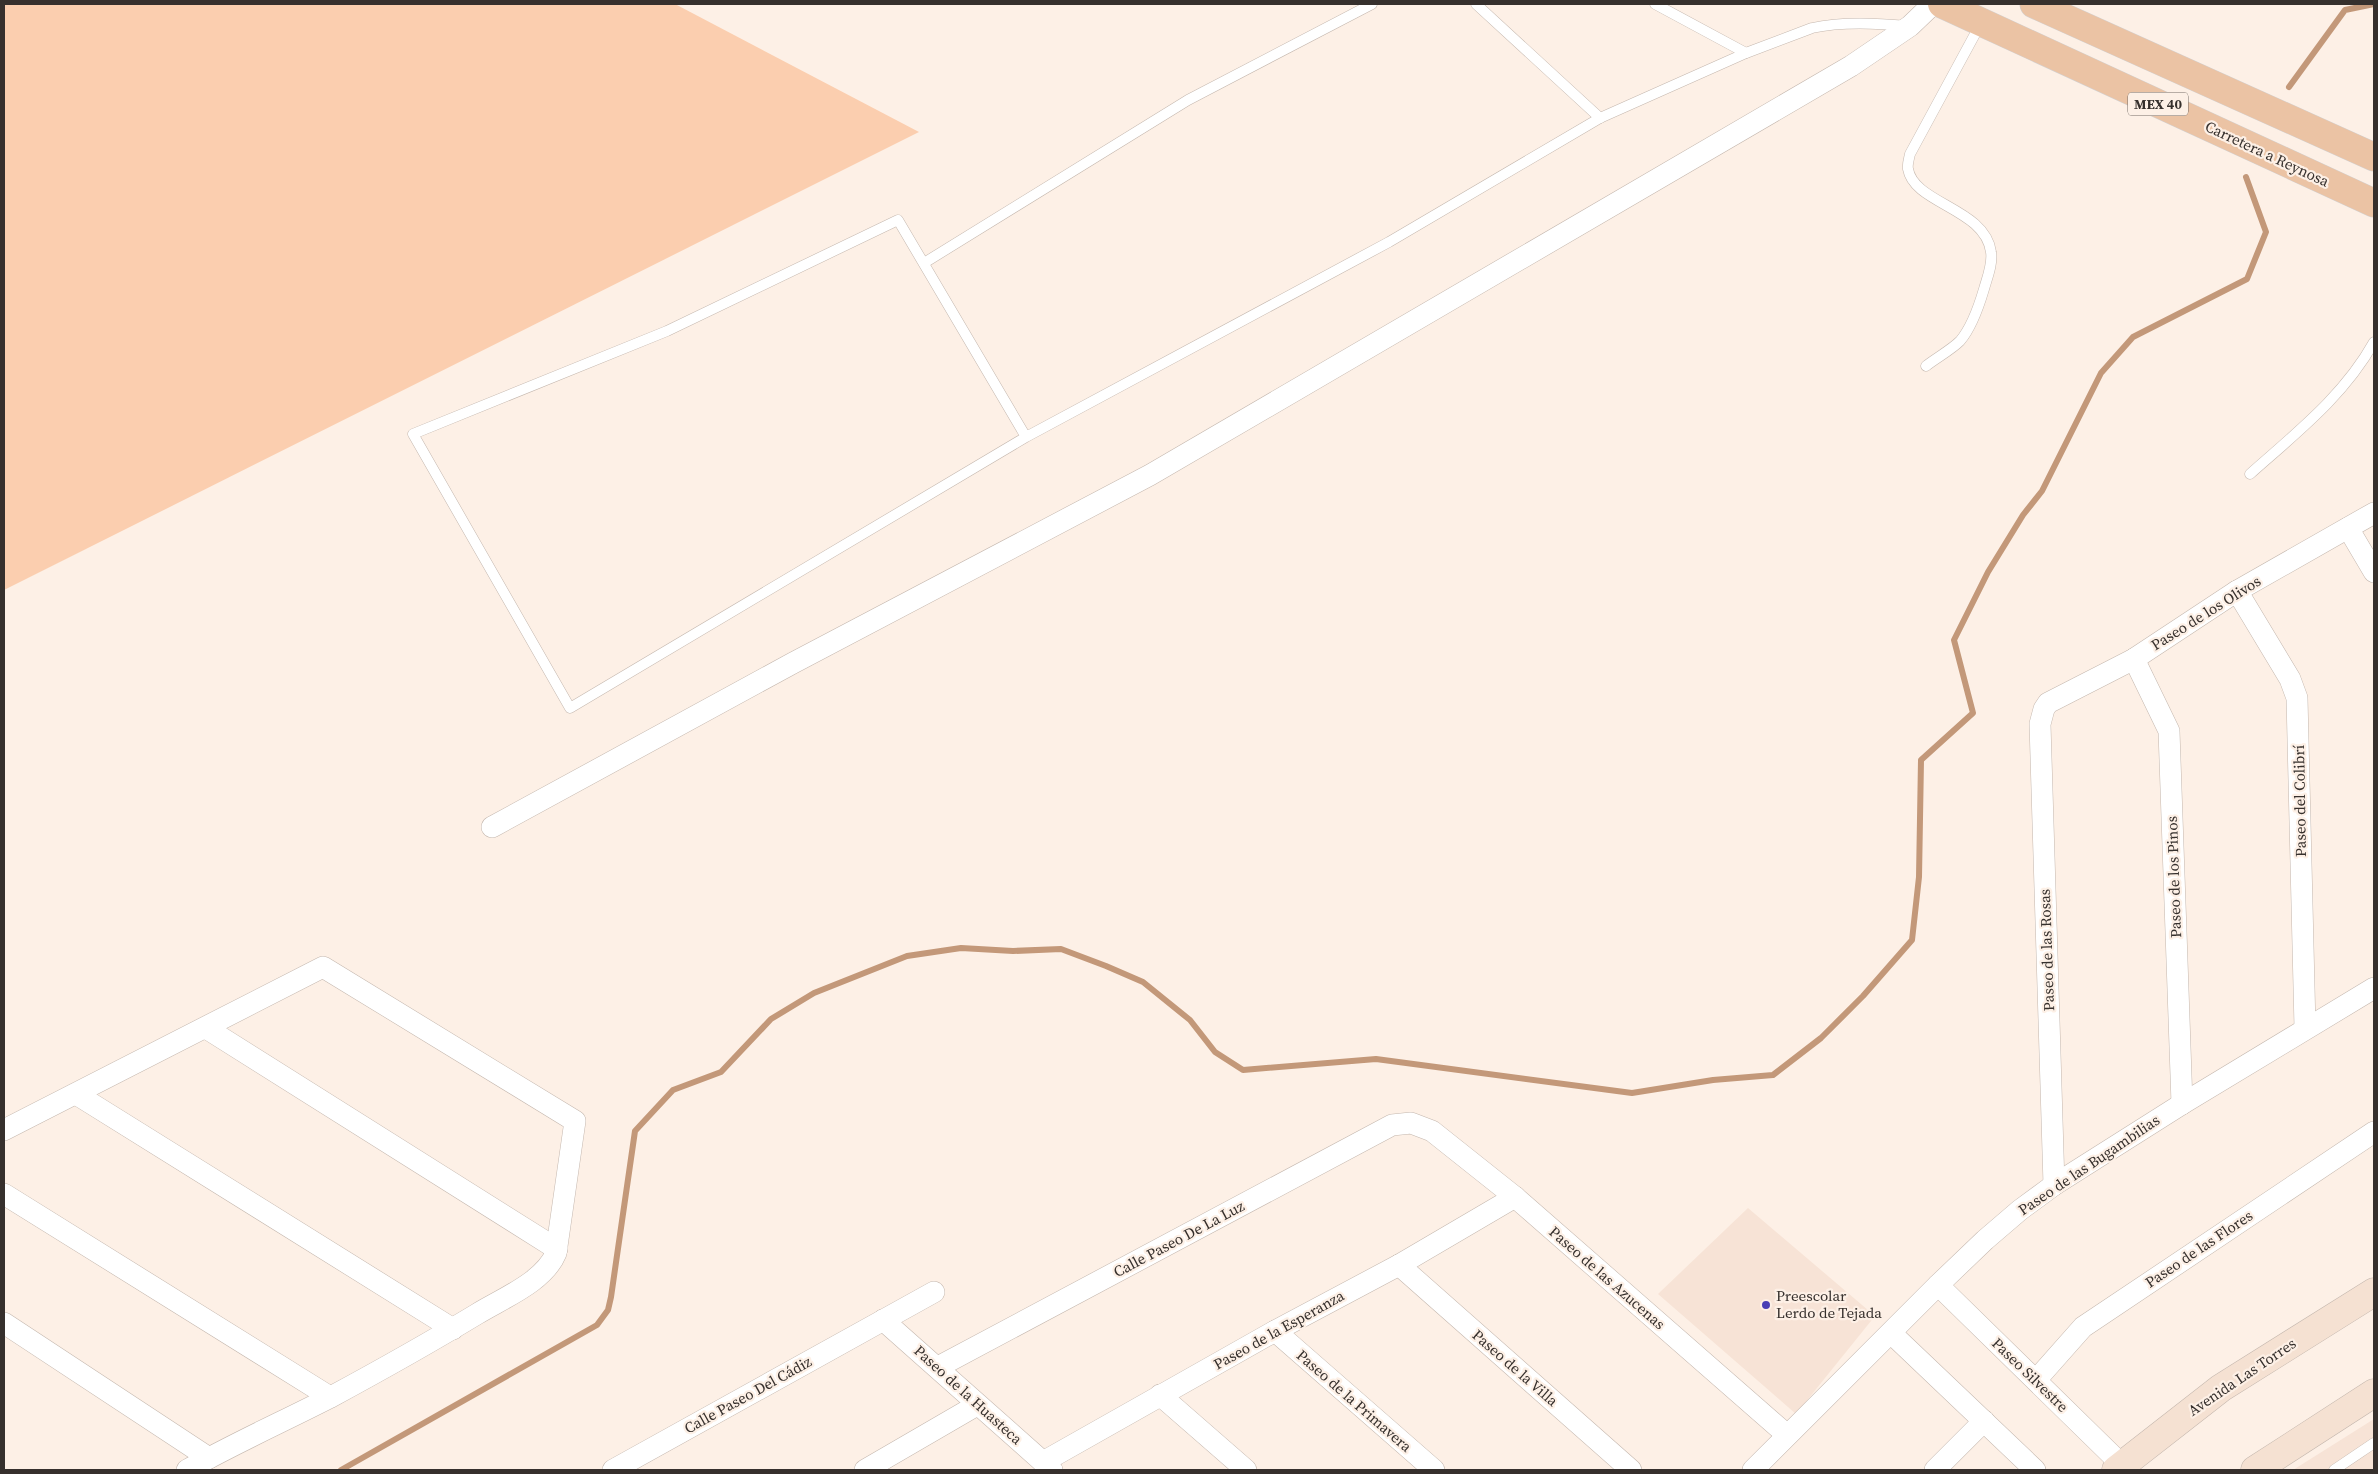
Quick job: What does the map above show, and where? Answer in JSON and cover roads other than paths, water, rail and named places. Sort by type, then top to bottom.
[{"type":"main road","name":"Carretera a Reynosa","points":[[1942,4],[2374,203]]},
{"type":"main road","name":"MEX 40","points":[[2034,4],[2374,157]]},
{"type":"street","points":[[492,827],[792,663],[1150,475],[1851,66],[1910,26],[1933,4]]},
{"type":"street","name":"Paseo de los Olivos","points":[[2042,715],[2048,703],[2134,659],[2237,591],[2374,514]]},
{"type":"street","points":[[2348,528],[2374,572]]},
{"type":"street","name":"Paseo del Colibrí","points":[[2237,591],[2290,679],[2297,698],[2305,1028]]},
{"type":"street","name":"Paseo de los Pinos","points":[[2134,659],[2169,730],[2182,1104]]},
{"type":"street","name":"Paseo de las Rosas","points":[[2042,715],[2040,724],[2054,1185]]},
{"type":"street","points":[[4,1130],[323,967],[575,1120],[557,1249],[552,1262],[530,1282],[453,1329],[330,1397],[188,1470]]},
{"type":"street","name":"Paseo de las Bugambilias","points":[[1753,1470],[1985,1240],[2054,1185],[2305,1028],[2374,989]]},
{"type":"street","points":[[206,1028],[557,1249]]},
{"type":"street","points":[[76,1094],[453,1329]]},
{"type":"street","name":"Calle Paseo De La Luz","points":[[938,1367],[1392,1125],[1402,1123],[1422,1126]]},
{"type":"street","name":"Paseo de las Azucenas","points":[[1422,1126],[1432,1131],[1515,1197],[1787,1435]]},
{"type":"street","name":"Paseo de las Flores","points":[[2036,1380],[2084,1327],[2374,1132]]},
{"type":"street","points":[[4,1194],[330,1397]]},
{"type":"street","name":"Paseo de la Esperanza","points":[[1047,1466],[1160,1395],[1399,1265],[1515,1197]]},
{"type":"street","name":"Paseo de la Villa","points":[[1399,1265],[1631,1470]]},
{"type":"street","name":"Paseo Silvestre","points":[[1938,1285],[2036,1380],[2118,1467]]},
{"type":"street","name":"Calle Paseo Del Cádiz","points":[[613,1470],[934,1292]]},
{"type":"street","name":"Avenida Las Torres","points":[[2118,1467],[2221,1388],[2374,1292]]},
{"type":"street","name":"Paseo de la Huasteca","points":[[883,1320],[1047,1466]]},
{"type":"street","points":[[4,1323],[209,1458]]},
{"type":"street","name":"Paseo de la Primavera","points":[[1275,1331],[1434,1470]]},
{"type":"street","points":[[1891,1333],[2035,1470]]},
{"type":"street","points":[[2255,1470],[2374,1393]]},
{"type":"street","points":[[1160,1395],[1246,1470]]},
{"type":"street","points":[[865,1470],[977,1405]]},
{"type":"street","points":[[1935,1470],[1984,1421]]},
{"type":"lane","points":[[924,263],[1188,100],[1372,4]]},
{"type":"lane","points":[[1476,4],[1600,118]]},
{"type":"lane","points":[[1655,4],[1746,53]]},
{"type":"lane","points":[[1926,366],[1960,340],[1978,310],[1990,270],[1992,254],[1988,239],[1978,226],[1922,189],[1912,179],[1908,168],[1910,154],[1982,23]]},
{"type":"lane","points":[[1026,437],[898,220],[667,332],[413,434],[570,708],[1026,437],[1389,242],[1600,118],[1746,53],[1822,25],[1888,24],[1910,26]]},
{"type":"lane","points":[[2250,474],[2328,404],[2360,367],[2374,342]]},
{"type":"lane","points":[[2334,1470],[2374,1443]]},
{"type":"waterway","points":[[2289,87],[2345,10],[2374,4]]},
{"type":"waterway","points":[[341,1470],[597,1325],[608,1310],[611,1297],[635,1131],[673,1090],[721,1072],[771,1019],[814,993],[907,956],[961,948],[1013,951],[1061,949],[1143,982],[1190,1020],[1215,1052],[1243,1070],[1376,1059],[1632,1093],[1713,1080],[1773,1075],[1821,1038],[1863,996],[1912,940],[1919,877],[1921,760],[1973,713],[1954,640],[1988,572],[2023,515],[2042,491],[2101,373],[2133,337],[2247,279],[2266,232],[2246,177]]},
{"type":"place","name":"Preescolar Lerdo de Tejada","points":[[1766,1305]]}]
